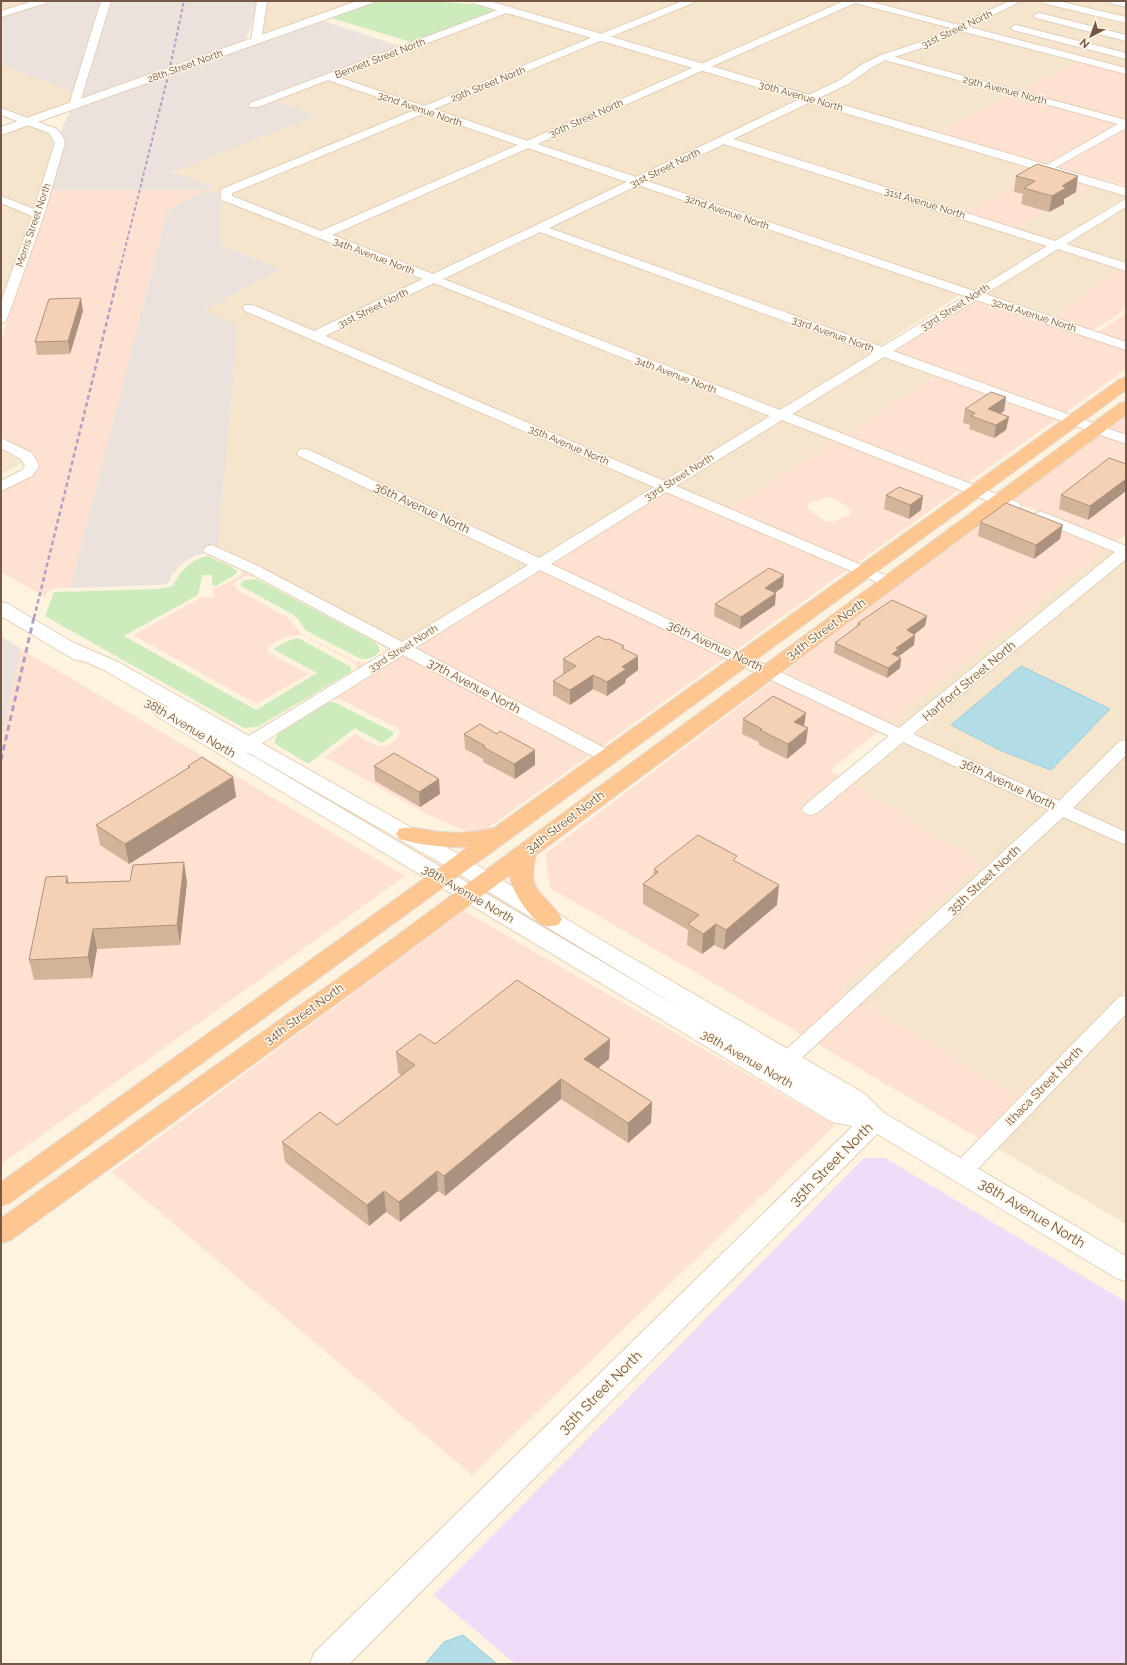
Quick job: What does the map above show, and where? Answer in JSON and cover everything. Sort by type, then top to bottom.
[{"type":"highway","name":"34th Street North","points":[[1,1196],[1126,382]]},
{"type":"highway","name":"34th Street North","points":[[1,1232],[478,887],[1126,407]]},
{"type":"highway","points":[[634,772],[632,764],[635,751],[664,725],[664,717]]},
{"type":"highway","points":[[406,834],[455,841],[476,840],[503,833]]},
{"type":"highway","points":[[526,851],[520,875],[521,880],[527,894],[550,919]]},
{"type":"street","points":[[1,14],[43,1]]},
{"type":"street","points":[[74,105],[106,1]]},
{"type":"street","points":[[256,41],[262,1]]},
{"type":"street","name":"28th Street North","points":[[1,131],[368,1]]},
{"type":"street","name":"30th Avenue North","points":[[477,1],[1126,192]]},
{"type":"street","name":"30th Street North","points":[[320,236],[852,1]]},
{"type":"street","points":[[857,1],[1126,72]]},
{"type":"street","name":"31st Street North","points":[[314,336],[844,82],[865,67],[884,57],[930,42],[1016,1]]},
{"type":"street","points":[[1046,1],[1126,20]]},
{"type":"street","points":[[1113,1],[1126,4]]},
{"type":"street","name":"29th Street North","points":[[226,198],[226,190],[602,38],[685,2]]},
{"type":"street","name":"Bennett Street North","points":[[254,105],[506,10]]},
{"type":"street","points":[[1039,16],[1126,38]]},
{"type":"street","points":[[1016,28],[1126,56]]},
{"type":"street","name":"29th Avenue North","points":[[884,57],[1126,123]]},
{"type":"street","name":"32nd Avenue North","points":[[328,77],[1126,346]]},
{"type":"street","points":[[1,111],[28,122]]},
{"type":"street","name":"Morris Street North","points":[[2,313],[38,215],[60,143],[58,137],[53,131],[28,122]]},
{"type":"street","points":[[1047,169],[1126,123]]},
{"type":"street","name":"31st Avenue North","points":[[724,140],[1126,267]]},
{"type":"street","name":"34th Avenue North","points":[[226,198],[1126,551]]},
{"type":"street","points":[[1,199],[38,215]]},
{"type":"street","name":"33rd Street North","points":[[240,748],[1126,202]]},
{"type":"street","name":"33rd Avenue North","points":[[539,228],[1126,440]]},
{"type":"street","name":"35th Avenue North","points":[[250,308],[890,582]]},
{"type":"street","points":[[1,442],[27,456],[32,466],[27,473],[1,487]]},
{"type":"street","name":"36th Avenue North","points":[[304,452],[744,659],[903,736],[1126,839]]},
{"type":"street","name":"37th Avenue North","points":[[211,550],[253,569],[608,757]]},
{"type":"street","name":"Hartford Street North","points":[[811,809],[903,736],[1126,551]]},
{"type":"street","name":"38th Avenue North","points":[[1,608],[71,648],[144,700],[406,834],[450,871]]},
{"type":"street","name":"35th Street North","points":[[787,1060],[1061,809],[1126,745]]},
{"type":"street","name":"38th Avenue North","points":[[240,748],[478,887],[841,1115],[875,1120]]},
{"type":"street","name":"38th Avenue North","points":[[478,887],[550,919],[856,1101],[875,1120],[1126,1270]]},
{"type":"street","name":"Ithaca Street North","points":[[962,1171],[1126,1002]]},
{"type":"street","name":"35th Street North","points":[[326,1664],[875,1120]]},
{"type":"shaded area","points":[[1,1],[33,1],[1,11]]},
{"type":"shaded area","points":[[48,1],[101,1],[73,92],[1,65],[1,16]]},
{"type":"shaded area","points":[[110,1],[257,1],[255,13],[245,43],[80,101]]},
{"type":"shaded area","points":[[266,1],[363,1],[261,37]]},
{"type":"shaded area","points":[[489,1],[671,1],[679,3],[601,35]]},
{"type":"shaded area","points":[[696,1],[847,1],[701,65],[608,37]]},
{"type":"shaded area","points":[[864,1],[1010,1],[959,26]]},
{"type":"shaded area","points":[[1022,1],[1039,1],[1126,22],[1126,69],[966,27]]},
{"type":"shaded area","points":[[1054,1],[1126,1],[1126,19]]},
{"type":"shaded area","points":[[855,2],[953,28],[927,41],[884,55],[849,76],[808,96],[708,67]]},
{"type":"shaded area","points":[[506,12],[595,38],[425,108],[335,77]]},
{"type":"shaded area","points":[[321,20],[399,46],[248,105],[253,108],[274,100],[316,116],[172,172],[214,186],[207,190],[220,194],[219,199],[222,201],[221,245],[282,269],[205,310],[238,326],[218,547],[212,544],[201,550],[206,553],[186,560],[172,574],[168,584],[70,588],[167,211],[205,190],[50,190],[65,142],[60,132],[72,108]]},
{"type":"shaded area","points":[[961,30],[1080,61],[1019,92],[891,57]]},
{"type":"shaded area","points":[[602,40],[695,67],[527,142],[432,110]]},
{"type":"shaded area","points":[[885,59],[1013,95],[936,134],[816,98],[848,83]]},
{"type":"shaded area","points":[[1080,61],[1126,74],[1126,121],[1019,92]]},
{"type":"shaded area","points":[[1,65],[73,92],[69,105],[30,119],[1,108]]},
{"type":"shaded area","points":[[702,69],[802,99],[637,179],[534,144]]},
{"type":"shaded area","points":[[327,80],[417,111],[223,189],[220,194],[206,190],[214,187],[172,172],[315,116],[274,100]]},
{"type":"shaded area","points":[[1013,95],[1120,124],[1046,166],[936,134]]},
{"type":"shaded area","points":[[810,101],[1041,169],[965,212],[973,215],[731,139]]},
{"type":"shaded area","points":[[424,113],[519,145],[321,232],[231,197],[232,191]]},
{"type":"shaded area","points":[[27,124],[48,133],[53,138],[54,143],[34,209],[1,196],[1,134]]},
{"type":"shaded area","points":[[1126,127],[1126,186],[1106,180],[1102,182],[1055,168]]},
{"type":"shaded area","points":[[724,143],[1049,245],[973,291],[644,181]]},
{"type":"shaded area","points":[[527,147],[629,182],[433,276],[328,235]]},
{"type":"shaded area","points":[[1041,169],[1095,185],[1013,228],[965,212]]},
{"type":"shaded area","points":[[637,185],[961,294],[878,347],[547,227]]},
{"type":"shaded area","points":[[1095,185],[1126,194],[1126,197],[1055,241],[1013,228]]},
{"type":"shaded area","points":[[50,190],[206,190],[167,211],[70,588],[55,588],[47,592],[46,597],[1,572],[1,491],[32,475],[37,468],[40,467],[40,463],[37,463],[32,453],[1,436],[1,339],[43,215],[45,214],[43,213]]},
{"type":"shaded area","points":[[222,201],[425,280],[315,332],[251,304],[241,308],[654,486],[540,558],[305,448],[295,453],[530,564],[403,642],[218,546],[238,326],[205,310],[282,269],[220,244]]},
{"type":"shaded area","points":[[1,203],[31,216],[1,301]]},
{"type":"shaded area","points":[[1126,206],[1126,262],[1065,244]]},
{"type":"shaded area","points":[[539,231],[874,352],[779,411],[441,279]]},
{"type":"shaded area","points":[[1059,248],[1120,266],[1055,316],[983,294]]},
{"type":"shaded area","points":[[1120,266],[1126,268],[1126,309],[1092,331],[983,294],[1055,316]]},
{"type":"shaded area","points":[[433,283],[770,416],[665,481],[323,336]]},
{"type":"shaded area","points":[[976,299],[1126,349],[1126,369],[1064,414],[891,351]]},
{"type":"shaded area","points":[[1126,313],[1126,342],[1096,333]]},
{"type":"shaded area","points":[[884,356],[937,375],[843,436],[789,415]]},
{"type":"shaded area","points":[[937,375],[1057,419],[967,483],[843,436]]},
{"type":"shaded area","points":[[1126,413],[1126,436],[1105,429]]},
{"type":"shaded area","points":[[780,420],[835,441],[729,508],[675,485]]},
{"type":"shaded area","points":[[1098,434],[1126,444],[1126,534],[1116,542],[1010,500]]},
{"type":"shaded area","points":[[835,441],[960,489],[857,563],[729,508]],"holes":[[[827,497],[834,498],[852,511],[850,515],[832,522],[824,521],[807,508],[809,503]]]},
{"type":"shaded area","points":[[1,450],[22,462],[22,463],[1,474]]},
{"type":"shaded area","points":[[666,491],[848,569],[736,650],[550,563]]},
{"type":"shaded area","points":[[1002,506],[1108,548],[889,723],[784,672]]},
{"type":"shaded area","points":[[1108,548],[1116,552],[901,728],[889,723]]},
{"type":"shaded area","points":[[1126,558],[1126,736],[1058,801],[914,735]],"holes":[[[1110,709],[1051,770],[1002,751],[952,725]]]},
{"type":"shaded area","points":[[540,569],[726,657],[601,747],[414,647]]},
{"type":"shaded area","points":[[243,571],[253,576],[245,576],[236,581],[234,584],[236,589],[287,617],[300,633],[356,662],[369,663],[357,670],[356,664],[303,635],[286,637],[269,646],[268,652],[308,674],[257,704],[133,635],[202,597],[213,598],[214,589],[241,576]]},
{"type":"shaded area","points":[[1,636],[21,649],[1,742]]},
{"type":"shaded area","points":[[21,649],[405,876],[1,1164],[1,742]]},
{"type":"shaded area","points":[[402,654],[590,755],[481,833],[476,835],[428,815],[325,757],[355,734],[377,746],[387,746],[398,738],[400,731],[398,728],[339,699],[331,698]]},
{"type":"shaded area","points":[[774,680],[879,731],[830,770],[841,777],[800,810],[812,817],[853,784],[981,864],[842,989],[848,993],[802,1035],[550,888],[545,854]]},
{"type":"shaded area","points":[[904,743],[1049,810],[848,993],[842,989],[981,864],[853,784]]},
{"type":"shaded area","points":[[1126,755],[1126,833],[1073,808]]},
{"type":"shaded area","points":[[1063,816],[1126,846],[1126,990],[1020,1098],[863,1002]]},
{"type":"shaded area","points":[[464,911],[835,1125],[472,1475],[112,1172]]},
{"type":"shaded area","points":[[863,1002],[1020,1098],[980,1139],[817,1044]]},
{"type":"shaded area","points":[[1126,1015],[1126,1224],[997,1148]]},
{"type":"shaded area","points":[[864,1158],[885,1158],[1126,1302],[1126,1664],[515,1664],[434,1595]]},
{"type":"green space","points":[[374,1],[418,1],[472,4],[494,10],[487,14],[411,42],[328,17]]},
{"type":"green space","points":[[207,556],[230,566],[237,571],[236,574],[216,586],[212,585],[212,575],[202,575],[198,595],[124,636],[256,710],[317,673],[273,649],[290,640],[298,638],[351,667],[351,672],[257,727],[244,728],[45,616],[54,592],[159,589],[173,586],[186,567],[196,560]]},
{"type":"green space","points":[[257,579],[373,641],[378,645],[380,651],[372,658],[361,659],[305,630],[298,619],[292,614],[241,586],[241,583],[245,580]]},
{"type":"green space","points":[[329,702],[334,702],[393,732],[393,735],[382,743],[355,728],[308,764],[274,743],[278,733]]},
{"type":"water","points":[[1021,666],[1110,709],[1051,770],[1002,751],[951,725]]},
{"type":"water","points":[[463,1635],[497,1664],[425,1664],[444,1642]]},
{"type":"building","points":[[1037,164],[1078,176],[1062,186],[1066,188],[1052,196],[1024,188],[1035,181],[1016,176]]},
{"type":"building","points":[[81,298],[68,341],[35,342],[49,299]]},
{"type":"building","points":[[991,392],[1006,397],[988,409],[1009,417],[996,425],[971,416],[975,413],[965,409]]},
{"type":"building","points":[[1109,458],[1126,464],[1126,479],[1090,506],[1061,495]]},
{"type":"building","points":[[899,487],[923,496],[910,505],[886,495]]},
{"type":"building","points":[[1006,503],[1063,525],[1036,545],[980,522]]},
{"type":"building","points":[[769,568],[784,575],[765,588],[776,593],[741,617],[715,604]]},
{"type":"building","points":[[892,600],[927,616],[907,630],[915,635],[896,648],[899,649],[892,654],[901,658],[888,668],[835,643],[860,624],[858,623]]},
{"type":"building","points":[[598,636],[624,646],[622,648],[638,656],[622,667],[626,669],[607,682],[593,675],[570,690],[553,681],[576,666],[563,659]]},
{"type":"building","points":[[773,696],[806,713],[794,722],[808,728],[788,744],[760,730],[762,729],[743,719]]},
{"type":"building","points":[[480,724],[497,734],[500,731],[535,750],[514,764],[483,747],[485,746],[464,734]]},
{"type":"building","points":[[394,753],[439,779],[419,792],[374,766]]},
{"type":"building","points":[[202,757],[233,777],[125,844],[96,825],[190,767],[188,766]]},
{"type":"building","points":[[698,835],[737,856],[733,860],[779,885],[726,930],[716,924],[703,934],[688,924],[699,915],[643,884],[658,872],[654,869]]},
{"type":"building","points":[[184,862],[177,925],[93,929],[88,957],[29,960],[46,877],[67,876],[66,883],[130,881],[133,865]]},
{"type":"building","points":[[517,980],[610,1039],[584,1059],[652,1102],[628,1123],[561,1079],[444,1176],[437,1171],[399,1202],[384,1191],[367,1205],[282,1142],[320,1112],[337,1125],[415,1065],[396,1052],[420,1034],[435,1044]]},
{"type":"railway","points":[[120,269],[169,72],[184,1]]},
{"type":"railway","points":[[34,618],[120,268]]},
{"type":"railway","points":[[1,760],[34,617]]}]
